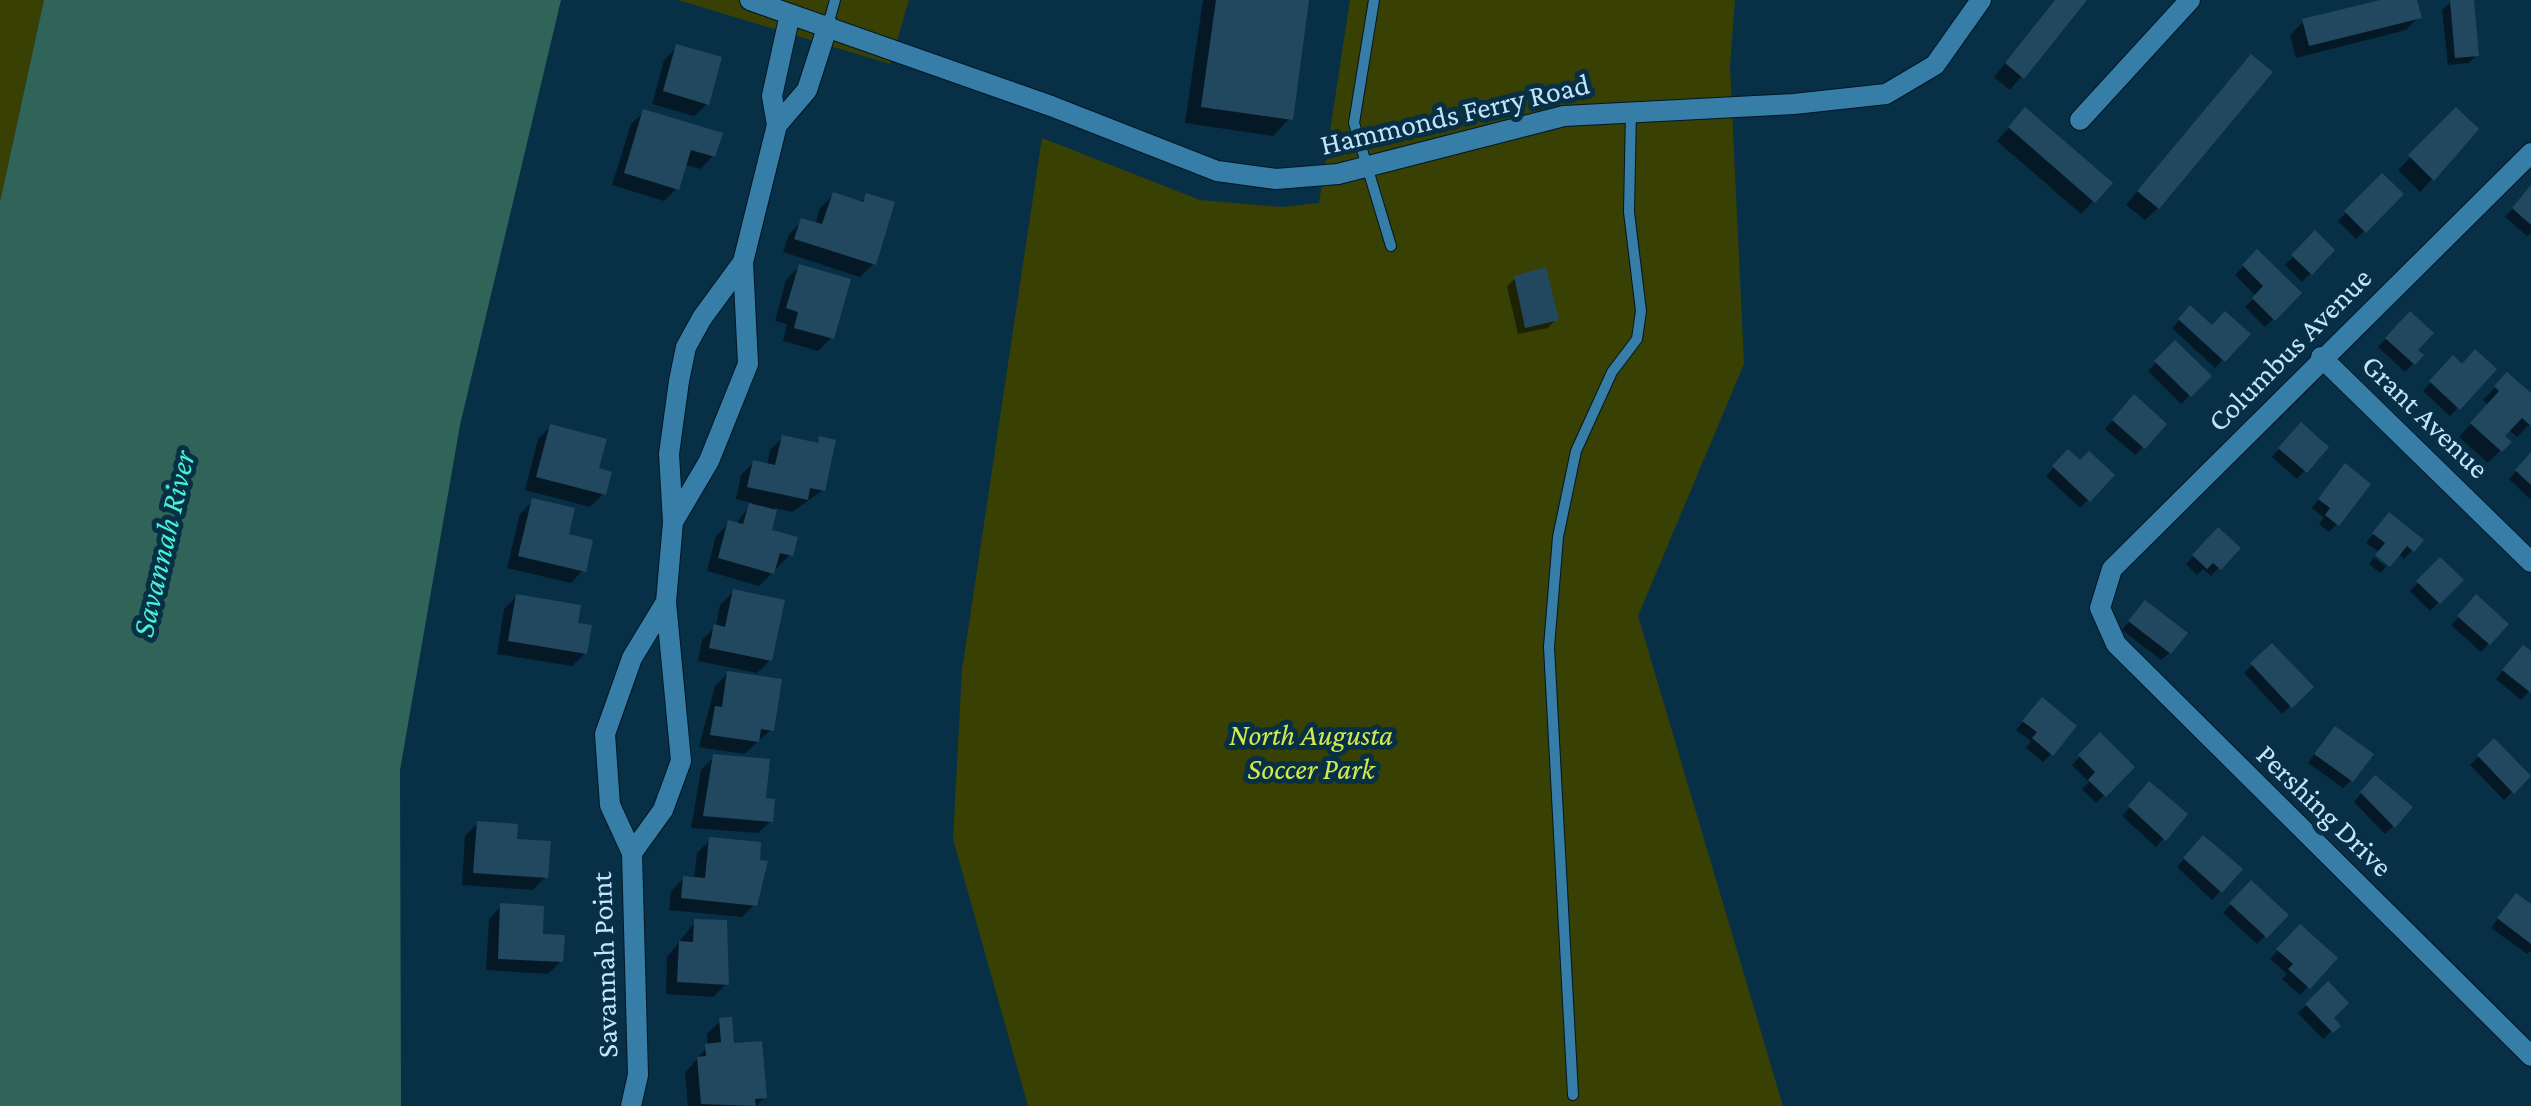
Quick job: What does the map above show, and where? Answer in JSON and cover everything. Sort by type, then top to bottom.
[{"type":"street","name":"Hammonds Ferry Road","points":[[750,0],[1217,171],[1307,178],[1368,167],[1523,125],[1631,110],[1794,104],[1886,94],[1935,64],[1981,0]]},
{"type":"street","points":[[2080,120],[2190,0]]},
{"type":"street","name":"Savannah Point","points":[[673,522],[709,462],[748,364],[743,262],[777,124],[772,96],[790,14]]},
{"type":"street","name":"Savannah Point","points":[[777,124],[807,90],[828,26]]},
{"type":"street","name":"Columbus Avenue","points":[[2101,594],[2112,570],[2531,153]]},
{"type":"street","name":"Savannah Point","points":[[632,853],[663,810],[681,761],[666,602],[673,522],[669,454],[686,347],[743,262]]},
{"type":"street","name":"Grant Avenue","points":[[2321,358],[2531,562]]},
{"type":"street","name":"Pershing Drive","points":[[2101,594],[2102,621],[2116,644],[2531,1056]]},
{"type":"street","name":"Savannah Point","points":[[631,1106],[638,1076],[632,853],[610,805],[605,734],[632,658],[666,602]]},
{"type":"street","name":"Savannah Point","points":[[638,1076],[648,1106]]},
{"type":"lane","points":[[828,26],[836,0]]},
{"type":"lane","points":[[1374,0],[1354,123],[1391,246]]},
{"type":"lane","points":[[1573,1095],[1548,646],[1558,537],[1576,451],[1612,372],[1638,339],[1641,311],[1629,212],[1631,110]]},
{"type":"green space","points":[[0,0],[44,0],[0,202]]},
{"type":"green space","points":[[678,0],[909,0],[890,64]]},
{"type":"green space","name":"North Augusta Soccer Park","points":[[1350,0],[1735,0],[1730,66],[1744,364],[1638,616],[1783,1106],[1028,1106],[953,839],[962,670],[1042,138],[1200,200],[1282,207],[1319,203]]},
{"type":"water","name":"Savannah River","points":[[44,0],[561,0],[460,425],[400,770],[401,1106],[0,1106],[0,202]]},
{"type":"building","points":[[1216,0],[1309,0],[1293,120],[1201,107]]},
{"type":"building","points":[[2055,0],[2087,0],[2024,79],[2005,63]]},
{"type":"building","points":[[2380,0],[2417,0],[2422,18],[2309,46],[2302,19]]},
{"type":"building","points":[[2450,0],[2474,0],[2479,56],[2455,58]]},
{"type":"building","points":[[676,44],[722,57],[709,105],[663,91]]},
{"type":"building","points":[[2251,54],[2273,72],[2159,209],[2137,191]]},
{"type":"building","points":[[2025,107],[2113,183],[2095,203],[2008,127]]},
{"type":"building","points":[[2456,107],[2479,129],[2434,181],[2408,155]]},
{"type":"building","points":[[643,109],[723,133],[715,157],[691,150],[679,190],[624,173]]},
{"type":"building","points":[[2382,173],[2404,194],[2366,233],[2344,211]]},
{"type":"building","points":[[2531,185],[2531,225],[2512,208]]},
{"type":"building","points":[[833,192],[863,202],[866,193],[895,202],[876,265],[794,239],[801,218],[822,224]]},
{"type":"building","points":[[2315,230],[2335,250],[2312,275],[2291,255]]},
{"type":"building","points":[[2257,249],[2302,293],[2275,321],[2252,298],[2263,286],[2242,265]]},
{"type":"building","points":[[799,264],[851,279],[834,339],[794,328],[798,312],[786,308]]},
{"type":"building","points":[[1546,267],[1559,320],[1525,328],[1514,276]]},
{"type":"building","points":[[2190,305],[2212,325],[2225,311],[2251,334],[2225,362],[2178,319]]},
{"type":"building","points":[[2410,311],[2434,333],[2418,350],[2424,355],[2415,365],[2385,338]]},
{"type":"building","points":[[2175,340],[2212,376],[2191,397],[2154,361]]},
{"type":"building","points":[[2475,349],[2497,369],[2460,410],[2429,381],[2453,355],[2462,364]]},
{"type":"building","points":[[2507,372],[2531,393],[2531,426],[2522,418],[2505,436],[2512,442],[2502,452],[2470,423],[2499,391],[2494,386]]},
{"type":"building","points":[[2134,394],[2167,424],[2145,449],[2112,420]]},
{"type":"building","points":[[2301,422],[2329,447],[2307,473],[2278,448]]},
{"type":"building","points":[[550,424],[607,439],[599,468],[612,472],[606,495],[536,477]]},
{"type":"building","points":[[782,435],[818,443],[819,436],[836,440],[825,491],[810,488],[808,500],[747,487],[753,460],[775,465]]},
{"type":"building","points":[[2068,449],[2080,460],[2089,451],[2115,475],[2090,502],[2052,466]]},
{"type":"building","points":[[2531,452],[2531,485],[2515,470]]},
{"type":"building","points":[[2345,463],[2371,484],[2339,526],[2325,515],[2330,508],[2318,499]]},
{"type":"building","points":[[532,498],[575,508],[569,534],[593,540],[586,572],[518,556]]},
{"type":"building","points":[[749,503],[777,510],[772,530],[798,537],[793,556],[780,553],[774,574],[718,558],[728,520],[743,524]]},
{"type":"building","points":[[2389,512],[2424,540],[2414,552],[2407,546],[2390,567],[2375,555],[2385,543],[2372,533]]},
{"type":"building","points":[[2218,527],[2241,548],[2221,570],[2213,563],[2207,569],[2192,555]]},
{"type":"building","points":[[2440,557],[2464,580],[2440,604],[2416,581]]},
{"type":"building","points":[[733,589],[785,600],[772,661],[709,648],[714,624],[725,627]]},
{"type":"building","points":[[516,594],[581,605],[578,623],[592,625],[587,654],[508,641]]},
{"type":"building","points":[[2476,594],[2509,624],[2490,645],[2457,616]]},
{"type":"building","points":[[2145,600],[2188,633],[2171,654],[2128,621]]},
{"type":"building","points":[[2272,643],[2314,687],[2292,708],[2250,663]]},
{"type":"building","points":[[2523,645],[2531,651],[2531,693],[2502,670]]},
{"type":"building","points":[[727,671],[782,679],[774,731],[761,729],[759,742],[710,735],[715,706],[722,707]]},
{"type":"building","points":[[2042,697],[2077,726],[2053,756],[2032,738],[2037,732],[2022,721]]},
{"type":"building","points":[[2335,726],[2374,754],[2353,782],[2314,754]]},
{"type":"building","points":[[2100,732],[2135,767],[2106,797],[2088,780],[2095,772],[2078,755]]},
{"type":"building","points":[[2494,738],[2531,776],[2514,794],[2477,755]]},
{"type":"building","points":[[713,754],[770,759],[766,798],[775,799],[773,822],[703,816]]},
{"type":"building","points":[[2375,775],[2413,807],[2395,828],[2360,792]]},
{"type":"building","points":[[2149,781],[2188,814],[2166,841],[2128,806]]},
{"type":"building","points":[[477,821],[518,824],[517,839],[551,841],[548,878],[473,873]]},
{"type":"building","points":[[2203,835],[2243,869],[2222,893],[2183,858]]},
{"type":"building","points":[[709,837],[761,842],[760,860],[768,861],[757,906],[681,898],[683,876],[705,878]]},
{"type":"building","points":[[2251,880],[2289,915],[2267,938],[2229,903]]},
{"type":"building","points":[[2516,893],[2531,904],[2531,944],[2497,918]]},
{"type":"building","points":[[500,903],[544,906],[543,934],[565,935],[563,962],[498,959]]},
{"type":"building","points":[[694,919],[727,920],[729,985],[677,982],[679,941],[693,942]]},
{"type":"building","points":[[2300,924],[2338,958],[2310,989],[2288,969],[2293,964],[2276,949]]},
{"type":"building","points":[[2328,981],[2349,1003],[2334,1018],[2341,1026],[2333,1033],[2305,1004]]},
{"type":"building","points":[[732,1017],[734,1043],[762,1041],[767,1098],[755,1099],[756,1106],[701,1104],[697,1057],[706,1056],[705,1044],[721,1042],[719,1018]]}]
